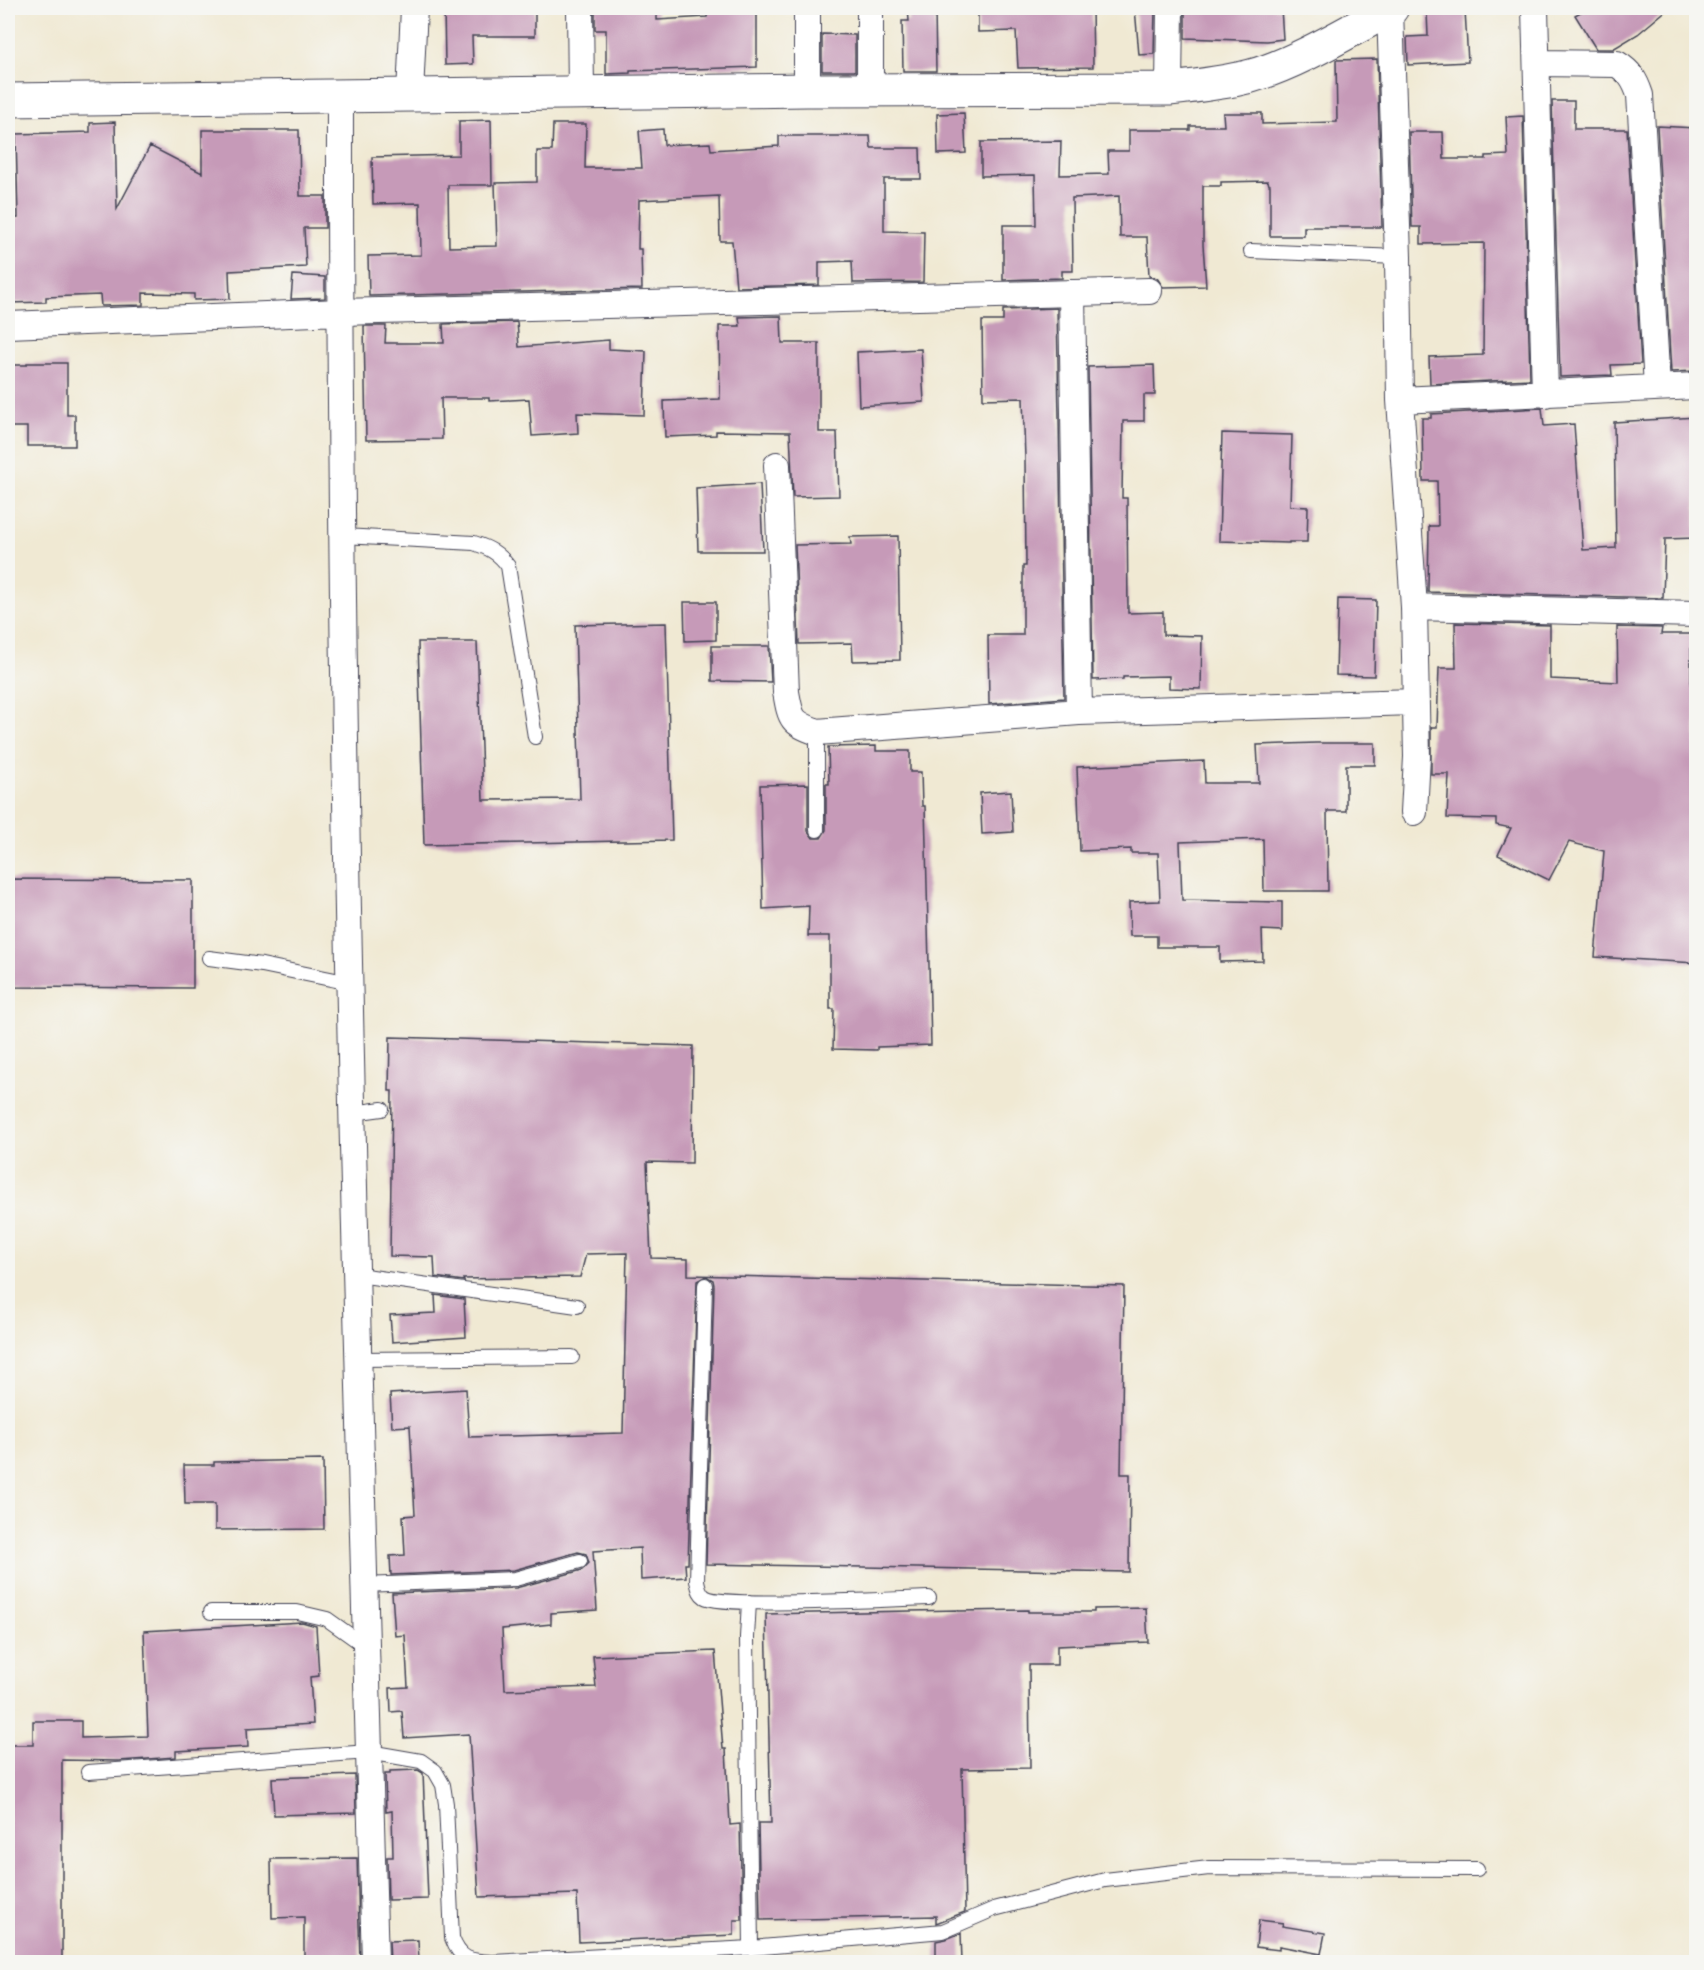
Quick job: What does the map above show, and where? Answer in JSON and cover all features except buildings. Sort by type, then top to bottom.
[{"type":"street","points":[[410,94],[414,8]]},
{"type":"street","points":[[580,8],[580,92]]},
{"type":"street","points":[[807,8],[807,90]]},
{"type":"street","points":[[870,8],[870,89]]},
{"type":"street","points":[[1169,89],[1170,8]]},
{"type":"street","points":[[8,100],[870,89],[1169,89],[1210,84],[1253,75],[1328,42],[1391,8],[1400,400],[1414,607],[1417,757],[1414,812]]},
{"type":"street","points":[[1535,8],[1545,394]]},
{"type":"street","points":[[1537,63],[1617,64],[1628,71],[1636,81],[1640,95],[1657,387]]},
{"type":"street","points":[[340,95],[340,312],[350,983],[363,1585],[375,1962]]},
{"type":"street","points":[[8,325],[340,312],[1149,291]]},
{"type":"street","points":[[1072,293],[1079,712]]},
{"type":"street","points":[[1400,400],[1696,386]]},
{"type":"street","points":[[777,465],[788,700],[792,717],[798,724],[817,732],[1079,712],[1415,702]]},
{"type":"street","points":[[1414,607],[1696,614]]},
{"type":"lane","points":[[1251,251],[1398,257]]},
{"type":"lane","points":[[343,536],[474,543],[489,548],[501,556],[508,566],[535,737]]},
{"type":"lane","points":[[817,732],[817,830]]},
{"type":"lane","points":[[209,958],[262,965],[350,983]]},
{"type":"lane","points":[[353,1113],[382,1109]]},
{"type":"lane","points":[[358,1275],[577,1306]]},
{"type":"lane","points":[[705,1285],[697,1581],[699,1591],[706,1598],[717,1601],[749,1602],[930,1598]]},
{"type":"lane","points":[[359,1359],[572,1357]]},
{"type":"lane","points":[[363,1585],[515,1579],[580,1561]]},
{"type":"lane","points":[[749,1602],[747,1637],[751,1948]]},
{"type":"lane","points":[[211,1612],[297,1612],[327,1619],[365,1646]]},
{"type":"lane","points":[[88,1772],[369,1752],[421,1761],[435,1771],[443,1785],[446,1804],[452,1938],[456,1949],[463,1957],[476,1962],[751,1948],[942,1931],[994,1909],[1106,1880],[1209,1868],[1478,1869]]}]
